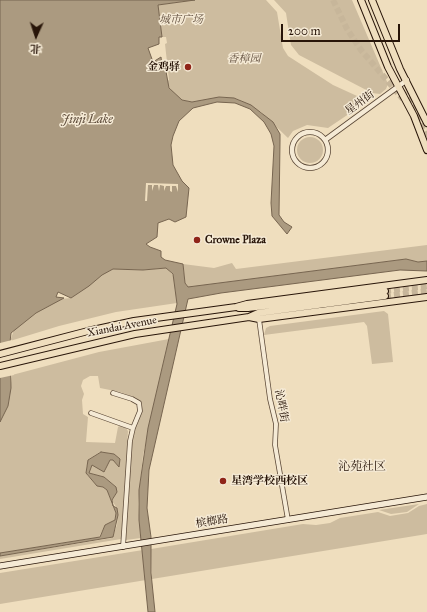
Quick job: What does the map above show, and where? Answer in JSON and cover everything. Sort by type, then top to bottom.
[{"type":"main road","points":[[361,0],[398,87],[414,116],[427,150]]},
{"type":"main road","points":[[372,0],[427,123]]},
{"type":"main road","name":"Xiandai Avenue","points":[[0,354],[108,326],[236,307],[247,304],[427,280]]},
{"type":"main road","name":"Xiandai Avenue","points":[[0,366],[111,339],[171,328],[249,317],[258,313],[385,294],[248,308],[236,307]]},
{"type":"main road","name":"Xiandai Avenue","points":[[249,317],[259,319],[427,297]]},
{"type":"main road","name":"槟榔路","points":[[0,566],[427,497]]},
{"type":"street","name":"星州街","points":[[325,140],[407,80]]},
{"type":"street","points":[[312,132],[325,140],[328,153],[321,164],[315,168],[304,168],[294,160],[292,146],[296,139],[302,134],[312,132]]},
{"type":"street","name":"沁畔街","points":[[259,319],[270,400],[276,424],[275,445],[288,520]]},
{"type":"street","points":[[113,393],[139,402],[140,411],[133,428],[130,441],[123,547]]},
{"type":"street","points":[[91,414],[133,428]]},
{"type":"green space","name":"香樟园","points":[[195,0],[266,0],[277,12],[283,48],[288,56],[333,85],[368,101],[328,128],[307,125],[293,131],[288,138],[261,112],[238,99],[224,97],[192,102],[182,100],[172,92],[167,83],[169,80],[165,44],[167,43],[166,37],[162,37],[158,5]]},
{"type":"green space","points":[[274,0],[352,0],[388,84],[386,89],[380,94],[372,93],[299,55],[291,45],[286,13]]},
{"type":"green space","points":[[310,137],[319,141],[323,150],[319,159],[310,163],[301,159],[297,150],[301,141]]},
{"type":"green space","points":[[427,245],[427,261],[418,262],[406,259],[192,287],[188,287],[185,283],[183,264],[214,268],[232,263],[236,269]]},
{"type":"green space","points":[[166,268],[174,276],[177,303],[116,312],[59,326],[10,341],[14,330],[36,313],[60,299],[71,298],[107,271],[113,269],[143,270]]},
{"type":"green space","points":[[384,311],[388,314],[393,362],[372,364],[367,326],[364,322],[264,335],[266,328],[270,326]]},
{"type":"green space","points":[[169,339],[143,455],[138,504],[141,538],[126,540],[132,443],[142,412],[142,404],[136,398],[120,392],[100,388],[98,376],[90,376],[83,380],[81,386],[84,394],[82,400],[83,414],[88,417],[86,442],[115,443],[118,427],[121,425],[128,431],[121,539],[0,559],[0,556],[112,538],[117,525],[118,515],[117,508],[112,501],[117,492],[115,486],[104,477],[89,473],[92,465],[105,471],[109,461],[113,460],[119,467],[120,460],[114,454],[100,452],[89,459],[86,469],[87,475],[97,486],[103,487],[107,490],[116,513],[115,520],[105,525],[99,537],[0,553],[0,422],[8,406],[12,375],[99,352]]},
{"type":"green space","points":[[419,504],[407,512],[391,514],[379,510]]},
{"type":"green space","points":[[427,504],[427,534],[152,579],[151,549],[303,524],[316,525],[330,523],[340,518],[378,512],[390,516],[408,513],[419,506]]},
{"type":"green space","points":[[143,550],[146,580],[0,604],[0,573]]},
{"type":"water","name":"Jinji Lake","points":[[0,0],[195,0],[158,5],[162,37],[159,37],[159,44],[148,48],[153,62],[161,57],[162,66],[165,66],[169,88],[182,100],[192,102],[219,97],[234,98],[251,105],[273,122],[280,134],[279,215],[284,222],[292,227],[287,234],[272,216],[271,203],[274,146],[271,134],[264,122],[250,109],[235,103],[217,102],[193,108],[179,121],[171,145],[173,165],[182,181],[189,188],[186,217],[175,222],[169,219],[158,223],[157,237],[146,244],[161,251],[161,257],[165,260],[183,264],[185,283],[188,287],[406,259],[418,262],[427,261],[427,271],[400,270],[221,293],[188,299],[149,470],[147,508],[151,537],[151,573],[155,612],[148,612],[139,520],[139,490],[148,428],[177,304],[173,274],[166,268],[143,270],[113,269],[102,275],[71,298],[58,292],[56,297],[64,298],[36,313],[11,333],[11,388],[8,406],[0,422]]},
{"type":"water","points":[[101,452],[114,454],[120,459],[119,467],[113,460],[110,460],[104,472],[92,465],[89,473],[104,477],[116,487],[117,492],[112,500],[113,505],[107,490],[103,487],[97,486],[86,473],[88,460]]},
{"type":"water","points":[[113,506],[117,508],[118,515],[113,537],[0,556],[0,553],[100,537],[105,525],[115,520],[116,513]]},
{"type":"pier","points":[[146,183],[178,184],[178,192],[176,186],[172,186],[172,192],[170,191],[170,186],[166,186],[164,191],[164,186],[160,185],[159,191],[158,185],[154,185],[152,191],[152,185],[148,185],[147,201],[145,201]]},
{"type":"pier","points":[[12,340],[14,375],[0,378],[0,343]]},
{"type":"tunnel","points":[[333,0],[347,29],[361,50],[403,99]]},
{"type":"tunnel","points":[[402,91],[423,120]]},
{"type":"tunnel","points":[[416,116],[427,137]]},
{"type":"tunnel","points":[[385,291],[427,286]]},
{"type":"tunnel","points":[[385,296],[427,291]]},
{"type":"place","name":"金鸡驿","points":[[188,67]]},
{"type":"place","name":"Crowne Plaza","points":[[197,240]]},
{"type":"place","name":"星湾学校西校区","points":[[223,481]]},
{"type":"district","name":"沁苑社区","points":[[362,467]]},
{"type":"park label","name":"城市广场","points":[[181,20]]}]
